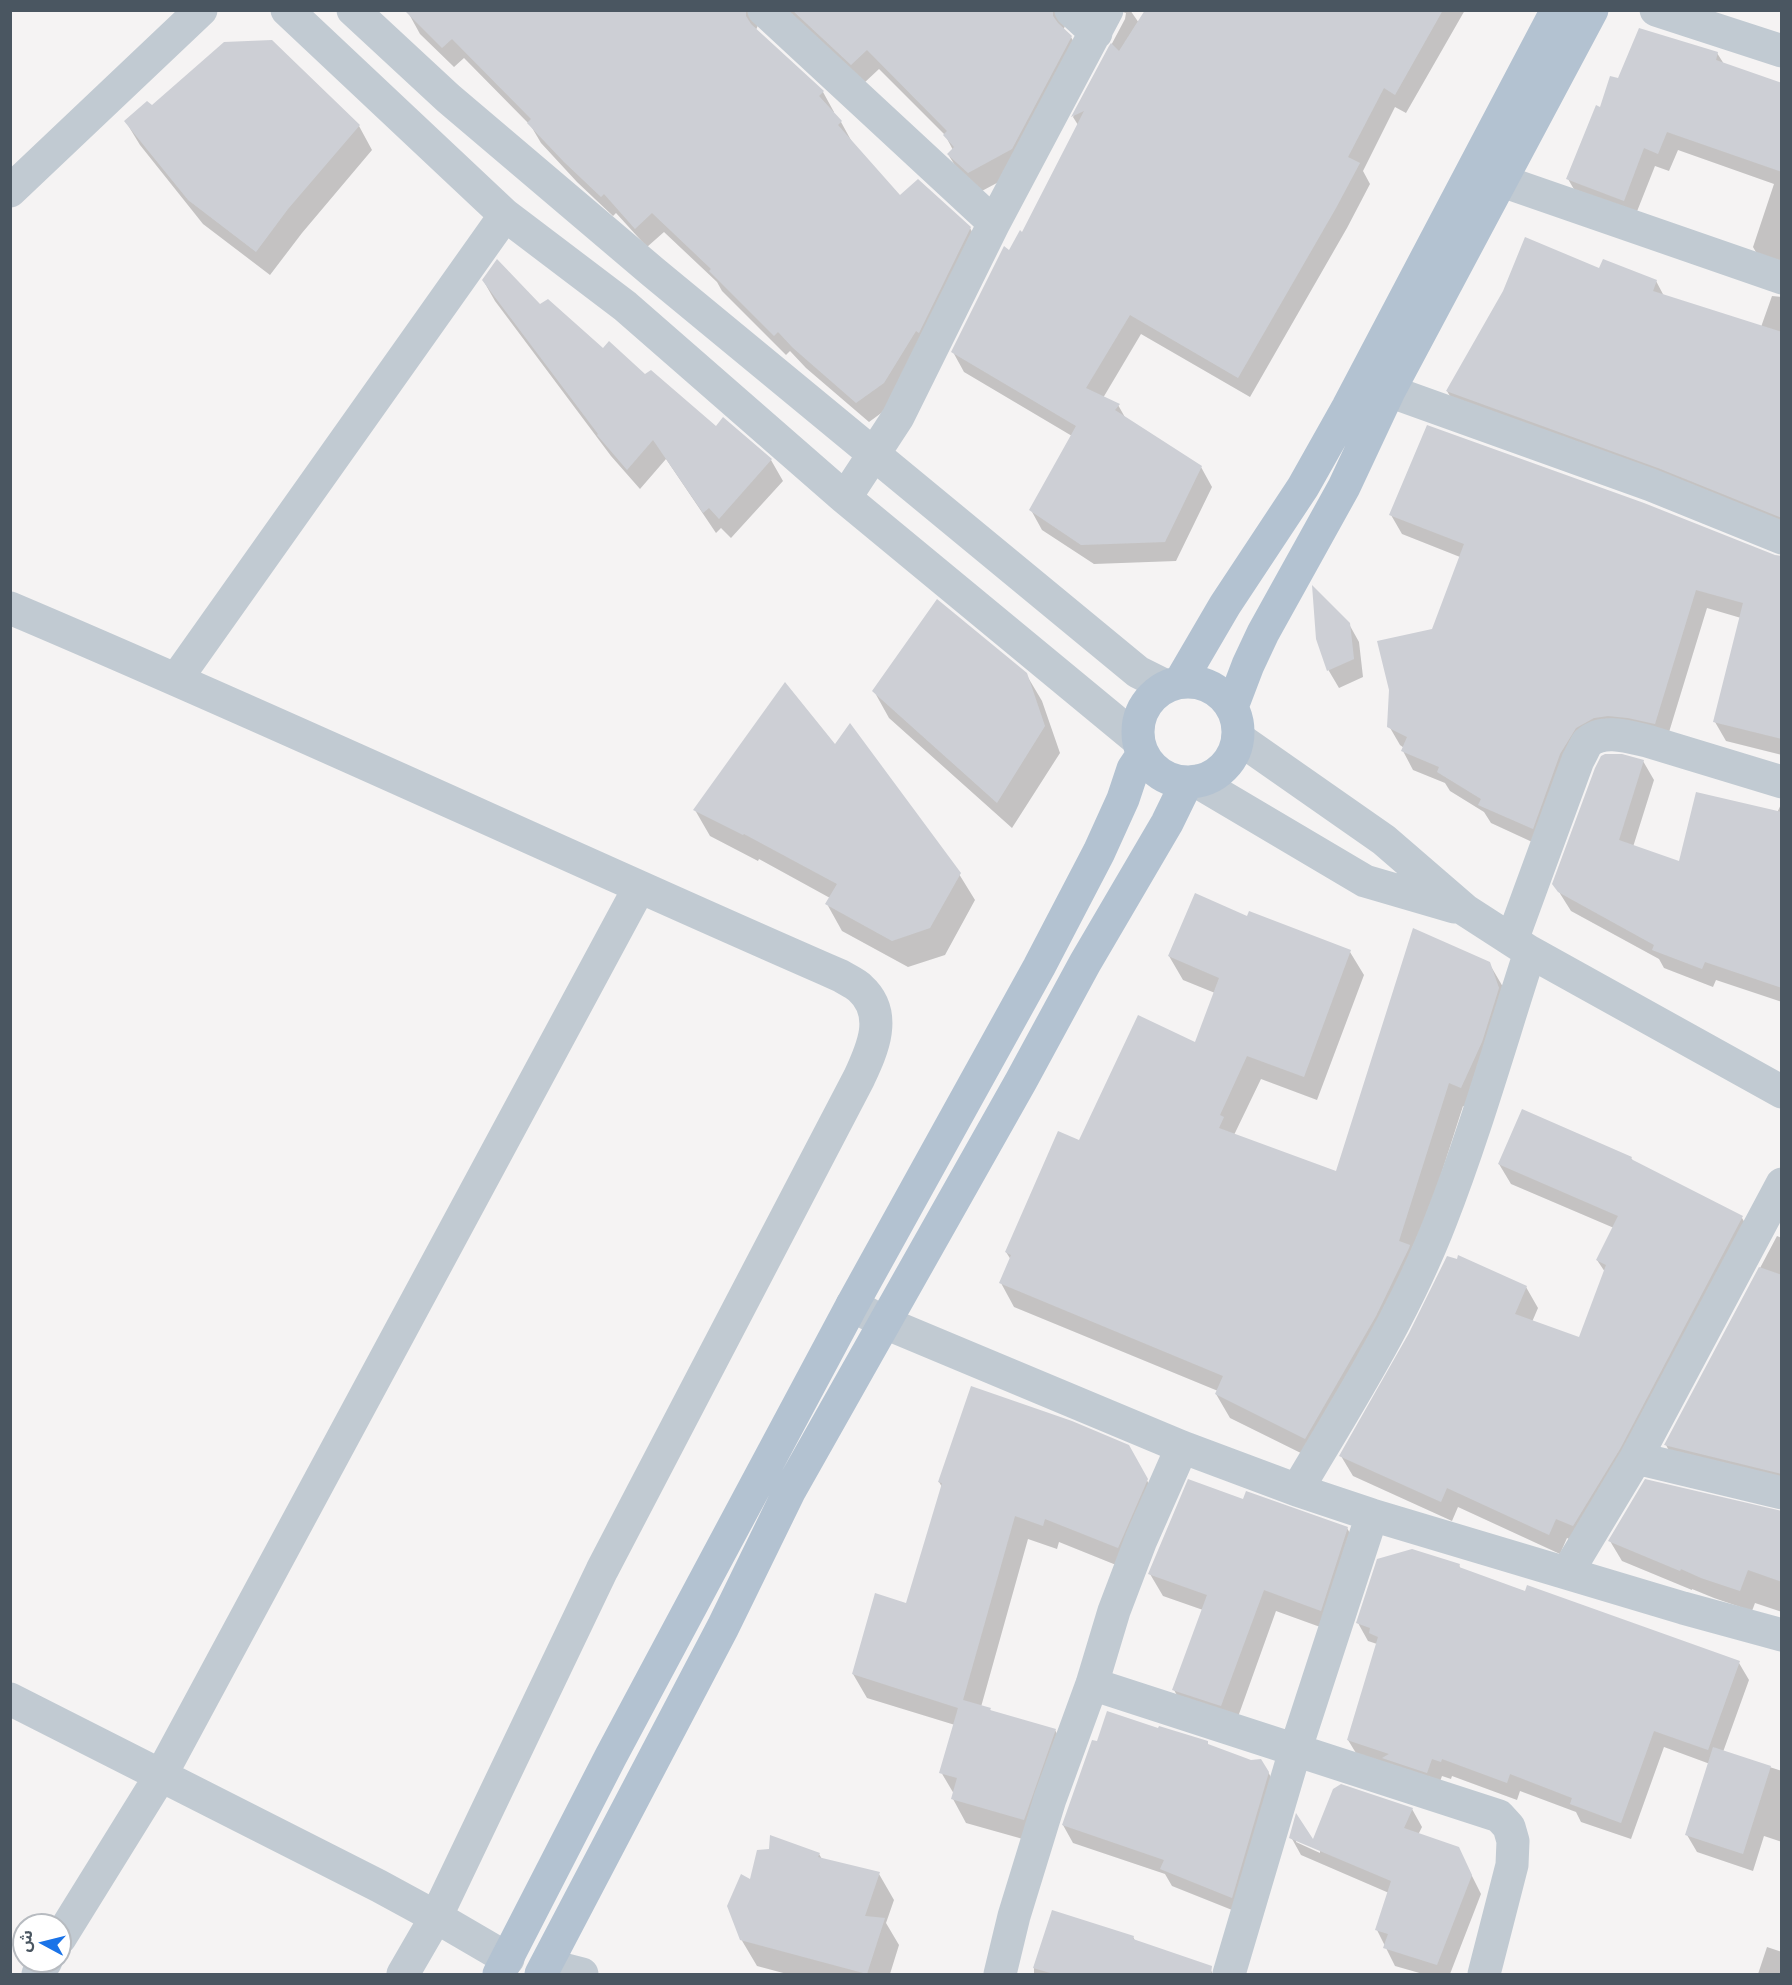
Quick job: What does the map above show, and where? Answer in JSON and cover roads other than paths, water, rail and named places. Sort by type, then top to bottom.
[{"type":"main road","points":[[1173,684],[1303,487],[1557,10]]},
{"type":"main road","points":[[1235,723],[1223,695],[1210,686],[1196,681],[1173,684],[1152,696],[1143,709],[1138,724],[1141,747],[1152,767],[1165,777],[1180,782],[1211,777],[1224,767],[1234,754],[1235,723],[1248,665],[1263,633],[1344,487],[1389,391],[1592,10]]},
{"type":"main road","points":[[504,1967],[611,1756],[852,1305],[1099,852],[1123,799],[1141,747]]},
{"type":"main road","points":[[544,1970],[723,1627],[789,1492],[1085,963],[1191,782]]},
{"type":"street","points":[[10,191],[201,10]]},
{"type":"street","points":[[287,10],[505,215],[625,306],[845,498],[1141,747]]},
{"type":"street","points":[[353,10],[448,98],[873,454],[1138,672],[1173,684]]},
{"type":"street","points":[[764,10],[994,223]]},
{"type":"street","points":[[845,498],[898,417],[994,223],[1101,22],[1071,10]]},
{"type":"street","points":[[1656,10],[1782,51]]},
{"type":"street","points":[[1502,181],[1782,278]]},
{"type":"street","points":[[177,678],[505,215]]},
{"type":"street","points":[[1354,395],[1389,391],[1651,485],[1782,538]]},
{"type":"street","points":[[10,608],[177,678],[639,888],[841,976],[860,988],[870,999],[877,1017],[876,1037],[859,1078],[602,1570],[436,1917],[403,1974]]},
{"type":"street","points":[[1235,723],[1384,840],[1465,910],[1521,946],[1782,1092]]},
{"type":"street","points":[[1297,1490],[1367,1372],[1407,1297],[1436,1232],[1475,1123],[1521,946],[1578,760],[1587,744],[1599,736],[1627,736],[1782,782]]},
{"type":"street","points":[[1191,782],[1365,881],[1465,910]]},
{"type":"street","points":[[72,1918],[160,1775],[639,888]]},
{"type":"street","points":[[1567,1573],[1636,1458],[1782,1184]]},
{"type":"street","points":[[852,1305],[884,1322],[1182,1447],[1297,1490],[1372,1515],[1683,1608],[1782,1635]]},
{"type":"street","points":[[999,1974],[1014,1916],[1050,1799],[1092,1684],[1114,1611],[1141,1540],[1182,1447]]},
{"type":"street","points":[[1636,1458],[1782,1493]]},
{"type":"street","points":[[1229,1974],[1295,1751],[1372,1515]]},
{"type":"street","points":[[1092,1684],[1500,1816],[1509,1827],[1513,1841],[1512,1865],[1484,1974]]},
{"type":"street","points":[[10,1699],[436,1917],[504,1967]]},
{"type":"street","points":[[544,1970],[582,1974]]}]
